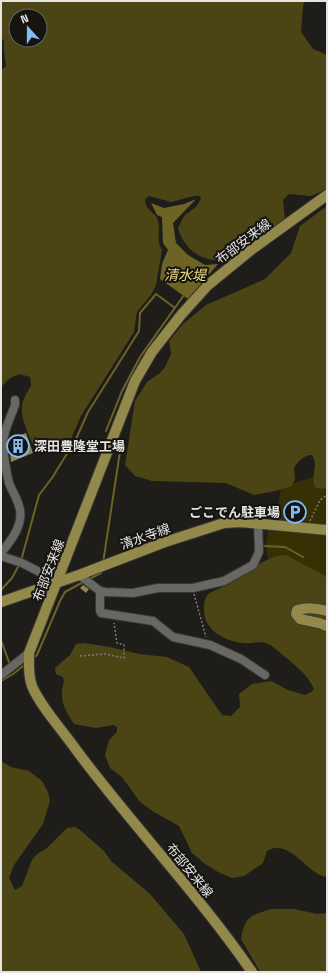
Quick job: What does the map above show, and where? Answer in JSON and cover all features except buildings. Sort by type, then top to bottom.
[{"type":"main road","name":"布部安来線","points":[[252,972],[182,881],[99,781],[41,701],[32,685],[28,669],[29,653],[135,381],[152,352],[208,285],[221,273],[327,195]]},
{"type":"main road","name":"清水寺線","points":[[1,602],[79,575],[165,542],[224,523],[241,522],[327,530]]},
{"type":"main road","points":[[327,611],[314,608],[303,608],[297,610],[296,614],[300,619],[327,626]]},
{"type":"street","points":[[15,400],[5,433],[4,444],[10,484],[20,506],[20,513],[18,526],[12,539],[1,554],[22,563],[57,582]]},
{"type":"street","points":[[79,575],[100,591],[105,592],[133,593],[158,588],[193,588],[224,581],[252,565],[259,552],[258,524]]},
{"type":"street","points":[[100,591],[100,611],[113,615],[153,621],[173,637],[208,645],[241,659],[265,675]]},
{"type":"street","points":[[1,675],[29,653]]},
{"type":"path","points":[[307,528],[320,500],[327,494]]},
{"type":"path","points":[[193,588],[208,645]]},
{"type":"path","points":[[80,656],[105,654],[124,658],[124,645],[117,643],[113,615]]},
{"type":"shaded area","points":[[1,1],[305,1],[303,6],[301,32],[313,49],[327,55],[327,189],[311,196],[289,194],[283,200],[285,221],[235,256],[220,260],[204,258],[197,254],[185,243],[178,228],[184,216],[196,207],[201,199],[200,196],[194,196],[171,202],[149,196],[145,199],[146,205],[157,218],[159,226],[159,242],[162,250],[156,285],[151,295],[137,312],[134,332],[81,416],[69,443],[64,445],[60,444],[39,454],[27,431],[22,411],[23,401],[31,386],[30,377],[20,374],[10,378],[1,387],[1,70],[6,66],[4,41],[1,37]]},
{"type":"shaded area","points":[[327,206],[327,488],[320,489],[315,487],[313,478],[315,463],[312,455],[304,457],[294,468],[295,479],[292,486],[254,495],[226,483],[152,481],[135,476],[125,465],[135,401],[147,382],[160,373],[165,367],[171,354],[169,341],[183,324],[206,305],[265,279],[291,253],[300,226]]},
{"type":"shaded area","points":[[327,470],[327,666],[269,569],[266,543],[269,529],[276,523],[281,487],[317,476]]},
{"type":"shaded area","points":[[286,555],[327,577],[327,877],[314,871],[289,851],[275,848],[267,851],[263,863],[244,876],[232,878],[205,864],[192,853],[179,826],[140,802],[122,777],[110,768],[105,755],[109,740],[117,732],[117,727],[114,725],[96,728],[74,724],[65,709],[62,697],[64,682],[63,677],[56,674],[55,668],[70,655],[76,644],[84,643],[139,654],[167,657],[189,667],[222,715],[231,716],[240,707],[239,694],[252,684],[271,681],[288,690],[305,695],[314,689],[311,683],[298,668],[273,647],[265,643],[244,643],[224,638],[208,625],[204,612],[205,600],[209,594],[234,581],[262,562],[277,556]]},
{"type":"shaded area","points":[[1,761],[11,767],[29,771],[42,781],[48,792],[50,801],[43,824],[14,865],[9,878],[15,890],[22,886],[32,860],[37,854],[47,848],[67,828],[75,827],[104,851],[111,861],[150,894],[184,934],[201,972],[1,972]]},
{"type":"shaded area","points":[[271,909],[294,909],[317,914],[327,913],[327,972],[260,972],[241,939],[244,926],[250,918],[258,913]]},
{"type":"water","name":"清水堤","points":[[196,199],[173,223],[176,243],[188,255],[205,265],[218,264],[188,299],[160,279],[162,264],[168,250],[163,243],[162,217],[157,215],[151,203],[164,208],[184,204]]},
{"type":"waterway","points":[[21,561],[39,495],[52,478],[76,439],[88,412],[139,331],[140,313],[156,294],[175,308]]},
{"type":"waterway","points":[[106,431],[122,391],[140,357],[184,295]]},
{"type":"waterway","points":[[103,563],[121,445]]},
{"type":"waterway","points":[[262,543],[264,546],[285,547],[303,557]]},
{"type":"waterway","points":[[1,590],[12,578],[19,565]]},
{"type":"waterway","points":[[89,579],[101,573],[101,571]]},
{"type":"waterway","points":[[32,659],[37,655],[65,592],[85,581]]},
{"type":"waterway","points":[[37,594],[39,594],[43,600]]},
{"type":"waterway","points":[[1,640],[10,665]]},
{"type":"waterway","points":[[1,681],[26,664]]},
{"type":"place","name":"深田豊隆堂工場","points":[[18,446]]},
{"type":"place","name":"ごこでん駐車場","points":[[295,512]]}]
